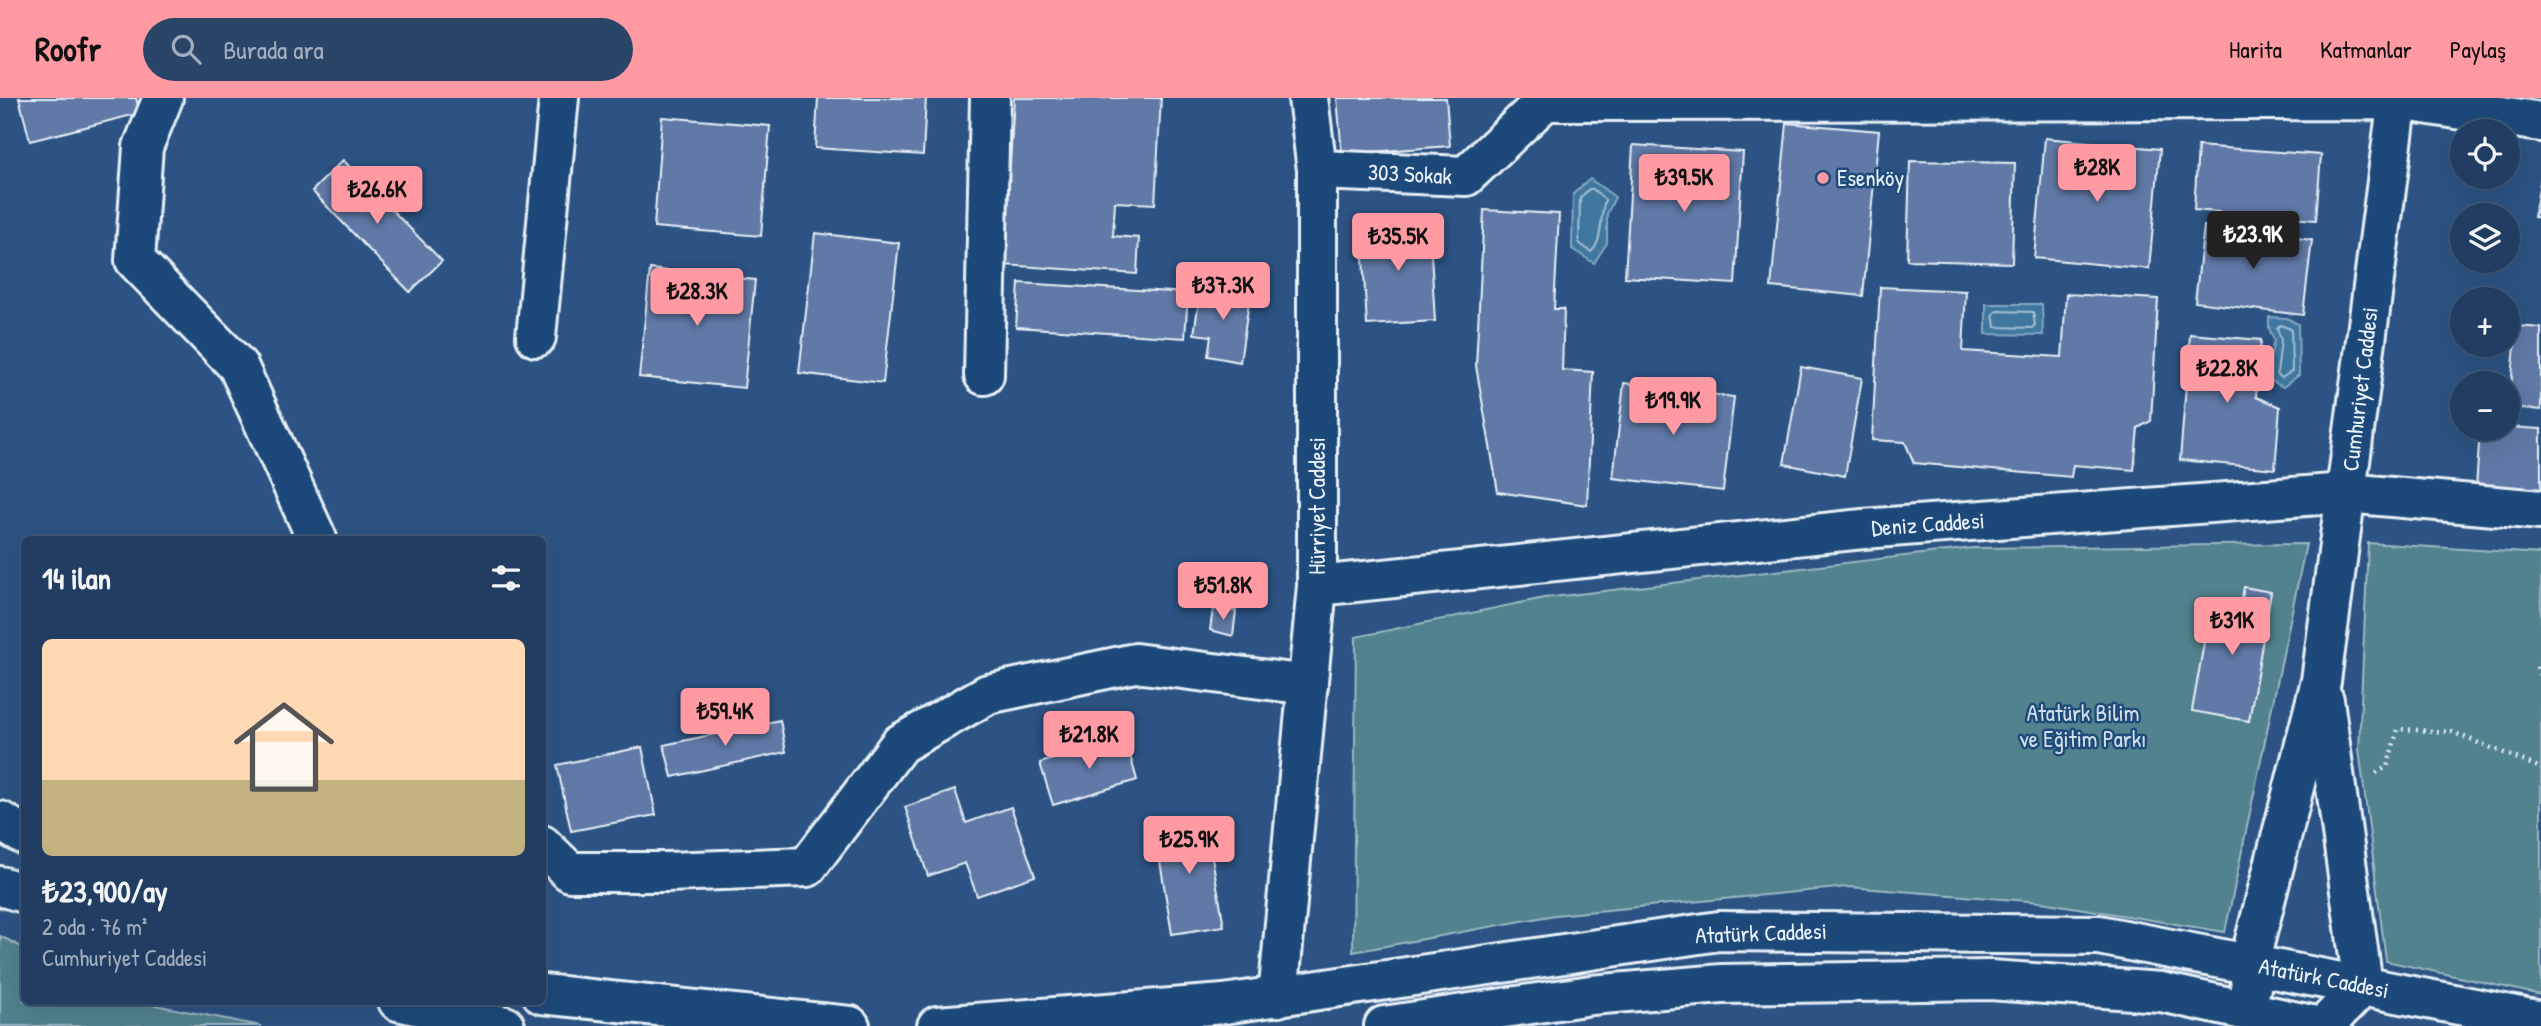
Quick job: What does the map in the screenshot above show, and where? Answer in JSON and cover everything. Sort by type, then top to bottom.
[{"type":"street","points":[[163,98],[142,148],[135,260],[239,366],[316,536]]},
{"type":"street","points":[[536,337],[559,98]]},
{"type":"street","points":[[984,374],[989,98]]},
{"type":"street","name":"Hürriyet Caddesi","points":[[1278,997],[1317,586],[1317,170],[1308,98]]},
{"type":"street","name":"303 Sokak","points":[[1317,170],[1465,176],[1509,115],[1545,101],[2398,99],[2541,122]]},
{"type":"street","name":"Cumhuriyet Caddesi","points":[[2253,1012],[2249,964],[2321,681],[2398,99]]},
{"type":"street","name":"Deniz Caddesi","points":[[1317,586],[1863,529],[2346,493],[2541,510]]},
{"type":"street","points":[[546,849],[570,872],[666,873],[807,867],[900,744],[988,694],[1135,663],[1308,685]]},
{"type":"street","name":"Cumhuriyet Caddesi","points":[[2321,681],[2364,986]]},
{"type":"street","points":[[0,821],[21,833]]},
{"type":"street","points":[[0,886],[21,892]]},
{"type":"street","name":"Atatürk Caddesi","points":[[937,1026],[1224,1004],[1719,930],[2099,935],[2541,1021]]},
{"type":"street","name":"Atatürk Caddesi","points":[[1384,1026],[1591,995],[1722,984],[1990,980],[2161,992],[2316,1026]]},
{"type":"street","points":[[2324,1026],[2364,986]]},
{"type":"street","points":[[546,994],[849,1026]]},
{"type":"street","points":[[415,1005],[505,1026]]},
{"type":"path","points":[[2541,661],[2537,666],[2541,679]]},
{"type":"path","points":[[2337,792],[2387,767],[2398,729],[2452,732],[2541,768]]},
{"type":"green space","points":[[2368,543],[2541,554],[2541,995],[2386,961],[2359,749]]},
{"type":"green space","name":"Atatürk Bilim ve Eğitim Parkı","points":[[2306,544],[2225,932],[2041,902],[1848,887],[1555,915],[1353,952],[1356,637],[1544,598],[1973,548]]},
{"type":"green space","points":[[0,936],[21,946],[21,1005],[155,1005],[261,1026],[0,1026]]},
{"type":"water","points":[[1590,179],[1615,197],[1607,214],[1607,243],[1594,263],[1572,249],[1573,194]]},
{"type":"water","points":[[1986,304],[2042,304],[2043,335],[1986,334]]},
{"type":"water","points":[[2269,317],[2287,318],[2298,324],[2299,375],[2283,387],[2270,380],[2270,358],[2274,340],[2269,328]]},
{"type":"building","points":[[19,98],[136,98],[140,113],[30,141]]},
{"type":"building","points":[[818,98],[926,98],[923,155],[815,148]]},
{"type":"building","points":[[1014,98],[1161,98],[1155,204],[1115,202],[1113,236],[1139,238],[1137,274],[1004,265]]},
{"type":"building","points":[[1337,98],[1446,98],[1450,146],[1342,154]]},
{"type":"building","points":[[662,117],[770,126],[761,236],[654,227]]},
{"type":"building","points":[[1787,123],[1879,131],[1863,296],[1771,287]]},
{"type":"building","points":[[2045,138],[2160,149],[2149,269],[2034,258]]},
{"type":"building","points":[[1633,145],[1743,152],[1735,284],[1625,277]]},
{"type":"building","points":[[2198,146],[2321,155],[2316,220],[2194,210]]},
{"type":"building","points":[[343,160],[442,261],[410,292],[312,191]]},
{"type":"building","points":[[1910,161],[2015,163],[2012,263],[1907,260]]},
{"type":"building","points":[[2541,177],[2541,218],[2534,217]]},
{"type":"building","points":[[1484,210],[1559,214],[1554,309],[1564,309],[1562,370],[1593,372],[1587,505],[1498,492],[1476,366]]},
{"type":"building","points":[[1429,220],[1435,321],[1367,325],[1361,225]]},
{"type":"building","points":[[2204,226],[2312,240],[2303,315],[2195,302]]},
{"type":"building","points":[[815,233],[899,243],[883,383],[799,373]]},
{"type":"building","points":[[650,269],[755,280],[744,388],[639,377]]},
{"type":"building","points":[[1019,283],[1188,293],[1185,338],[1016,327]]},
{"type":"building","points":[[1201,287],[1250,295],[1240,362],[1208,356],[1211,336],[1194,334]]},
{"type":"building","points":[[1880,287],[1966,291],[1963,351],[2062,357],[2066,294],[2158,299],[2151,421],[2138,428],[2134,470],[2073,465],[2071,477],[1914,463],[1905,442],[1872,440]]},
{"type":"building","points":[[2520,326],[2541,328],[2541,410],[2520,408],[2520,371],[2513,371],[2514,357],[2520,357]]},
{"type":"building","points":[[2190,334],[2261,340],[2256,397],[2280,407],[2275,469],[2180,460]]},
{"type":"building","points":[[1801,367],[1862,378],[1845,476],[1784,464]]},
{"type":"building","points":[[1624,383],[1734,397],[1723,491],[1613,478]]},
{"type":"building","points":[[2520,428],[2541,429],[2541,493],[2476,488],[2479,441],[2520,441]]},
{"type":"building","points":[[2244,587],[2271,592],[2249,721],[2192,711],[2211,603],[2240,608]]},
{"type":"building","points":[[1213,609],[1236,611],[1233,636],[1210,630]]},
{"type":"building","points":[[780,720],[786,752],[672,777],[664,745]]},
{"type":"building","points":[[1125,738],[1137,780],[1053,805],[1040,763]]},
{"type":"building","points":[[642,747],[656,815],[571,831],[557,765]]},
{"type":"building","points":[[955,790],[966,823],[1011,807],[1035,876],[977,896],[965,863],[928,876],[905,807]]},
{"type":"building","points":[[1205,817],[1224,926],[1172,934],[1154,825]]},
{"type":"place","name":"Esenköy","points":[[1823,178]]}]
